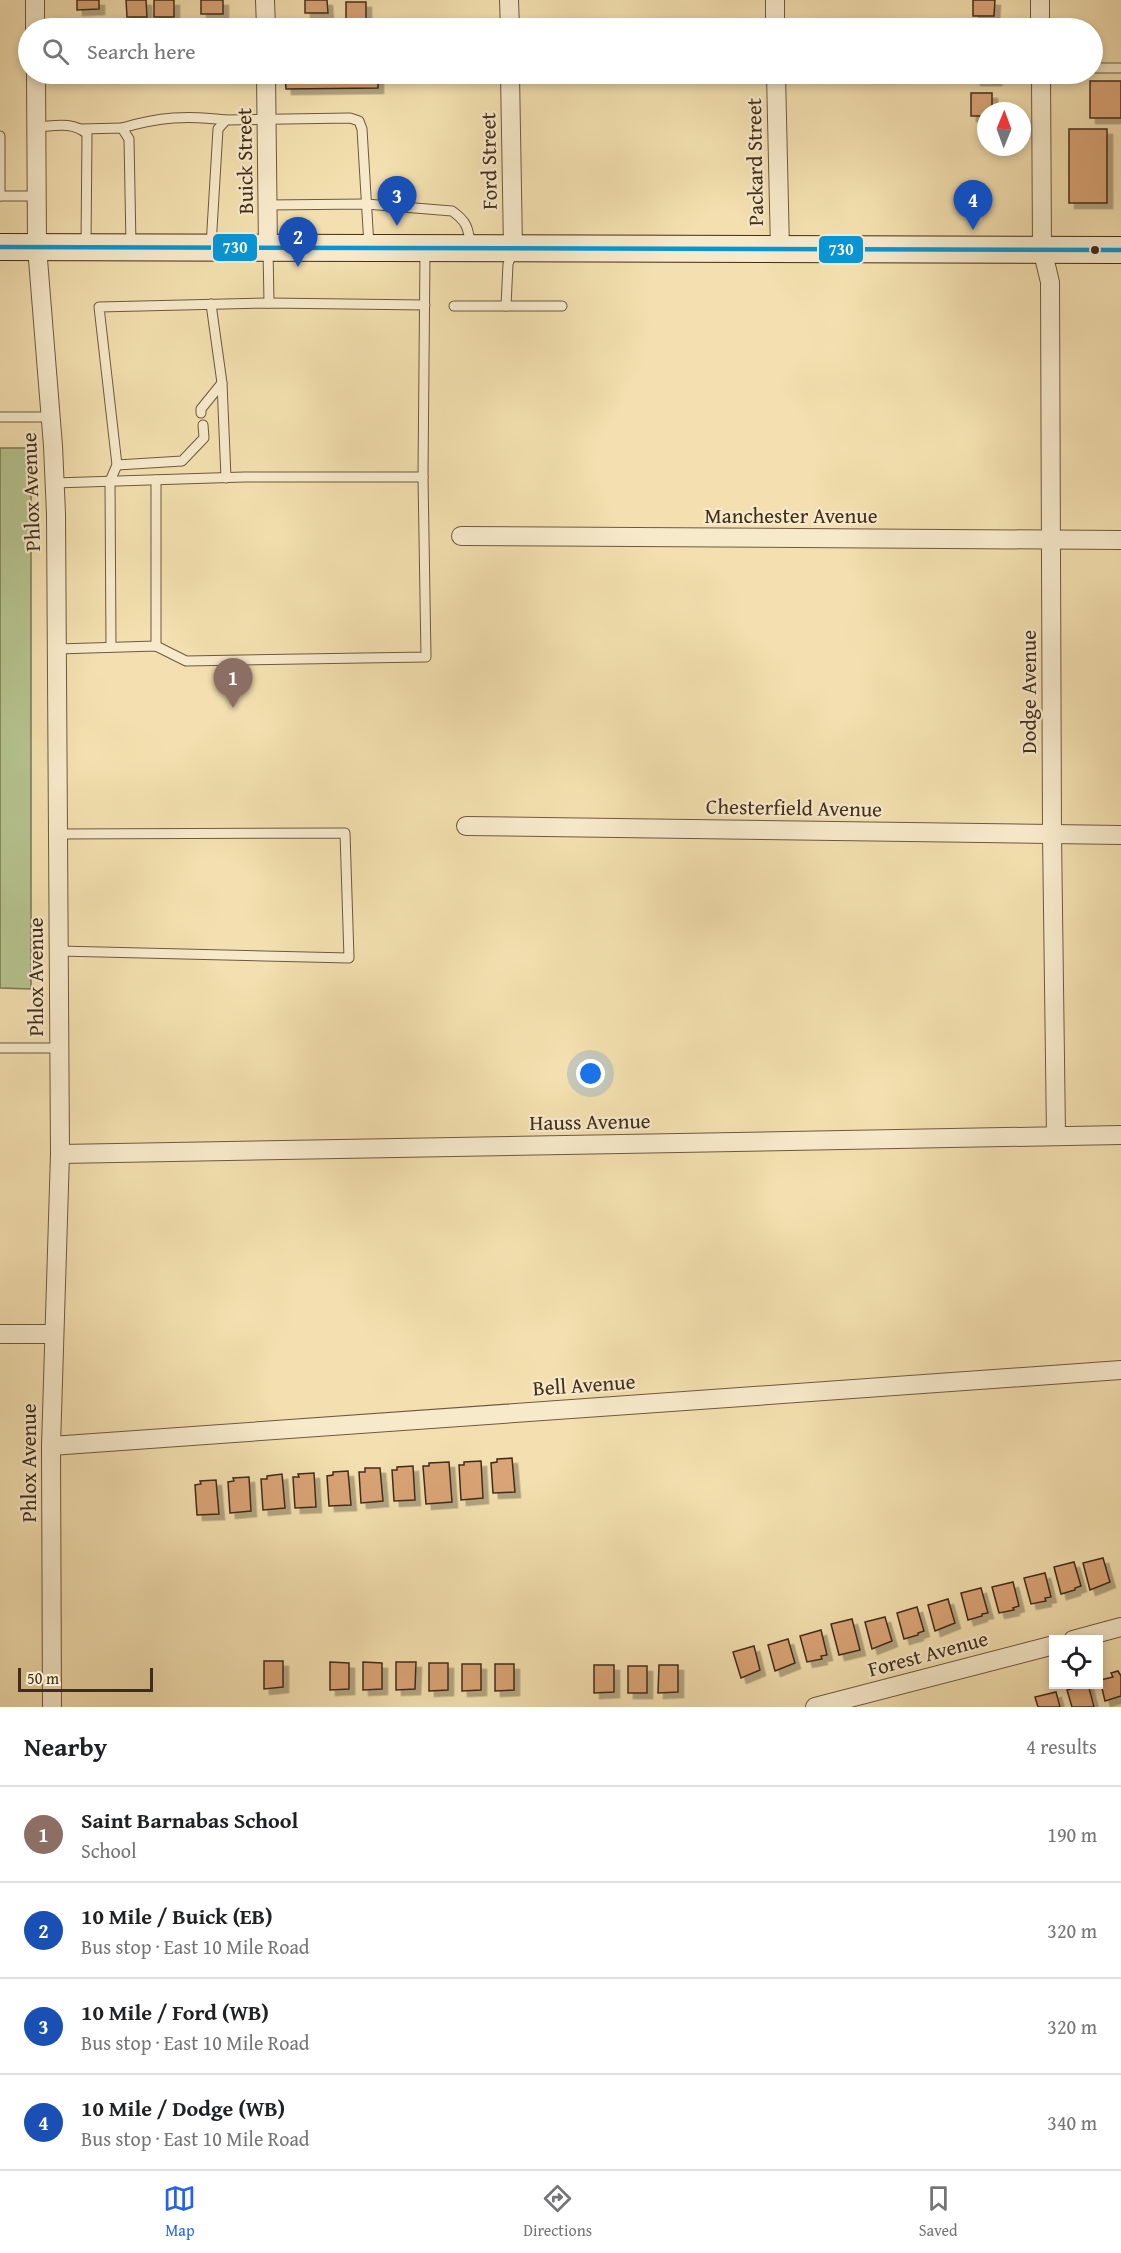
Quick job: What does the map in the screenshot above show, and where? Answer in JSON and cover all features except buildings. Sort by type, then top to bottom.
[{"type":"main road","points":[[0,247],[1121,250]]},
{"type":"street","points":[[35,0],[35,18]]},
{"type":"street","points":[[265,0],[266,18]]},
{"type":"street","points":[[509,0],[510,18]]},
{"type":"street","points":[[775,0],[775,18]]},
{"type":"street","points":[[1040,0],[1040,18]]},
{"type":"street","name":"Phlox Avenue","points":[[36,84],[37,247],[54,483],[57,649],[60,1154],[51,1446],[52,1707]]},
{"type":"street","name":"Buick Street","points":[[266,84],[268,249]]},
{"type":"street","name":"Ford Street","points":[[510,84],[513,248]]},
{"type":"street","name":"Packard Street","points":[[776,84],[780,250]]},
{"type":"street","name":"Dodge Avenue","points":[[1041,84],[1042,249],[1050,282],[1052,834],[1056,1135]]},
{"type":"street","name":"Manchester Avenue","points":[[461,536],[1121,540]]},
{"type":"street","name":"Chesterfield Avenue","points":[[466,826],[1121,835]]},
{"type":"street","name":"Hauss Avenue","points":[[60,1154],[1121,1135]]},
{"type":"street","points":[[0,1334],[54,1334]]},
{"type":"street","name":"Bell Avenue","points":[[51,1446],[1121,1370]]},
{"type":"street","points":[[1091,1635],[1121,1627]]},
{"type":"street","name":"Forest Avenue","points":[[814,1707],[1049,1646]]},
{"type":"lane","points":[[1103,68],[1121,68]]},
{"type":"lane","points":[[36,127],[69,125],[81,129],[122,128],[158,118],[203,117],[226,120],[350,118],[359,121],[362,129],[369,249]]},
{"type":"lane","points":[[210,248],[218,129],[226,120]]},
{"type":"lane","points":[[122,128],[129,139],[132,248]]},
{"type":"lane","points":[[81,129],[87,134],[86,248]]},
{"type":"lane","points":[[0,136],[0,196],[36,196]]},
{"type":"lane","points":[[267,205],[366,204],[452,211],[463,219],[468,229],[471,249]]},
{"type":"lane","points":[[57,649],[156,646],[186,661],[426,657],[423,477],[425,248]]},
{"type":"lane","points":[[507,306],[508,264],[513,248]]},
{"type":"lane","points":[[268,249],[269,303]]},
{"type":"lane","points":[[111,647],[110,481],[117,465],[99,307],[269,303],[425,305]]},
{"type":"lane","points":[[211,304],[222,383],[226,478]]},
{"type":"lane","points":[[454,306],[562,306]]},
{"type":"lane","points":[[201,413],[201,409],[222,383]]},
{"type":"lane","points":[[0,417],[50,417]]},
{"type":"lane","points":[[117,465],[182,461],[204,438],[203,425]]},
{"type":"lane","points":[[54,483],[226,478],[423,477]]},
{"type":"lane","points":[[156,480],[156,646]]},
{"type":"lane","points":[[58,834],[345,833],[349,958],[59,951]]},
{"type":"lane","points":[[0,1048],[59,1048]]},
{"type":"green space","points":[[0,448],[31,448],[31,989],[0,988]]},
{"type":"transit line","name":"730","points":[[0,247],[1121,250]]},
{"type":"place","name":"10 Mile / Ford (WB)","points":[[397,226]]},
{"type":"place","name":"10 Mile / Dodge (WB)","points":[[973,230]]},
{"type":"place","name":"10 Mile / Buick (EB)","points":[[298,267]]},
{"type":"place","name":"Saint Barnabas School","points":[[233,708]]}]
